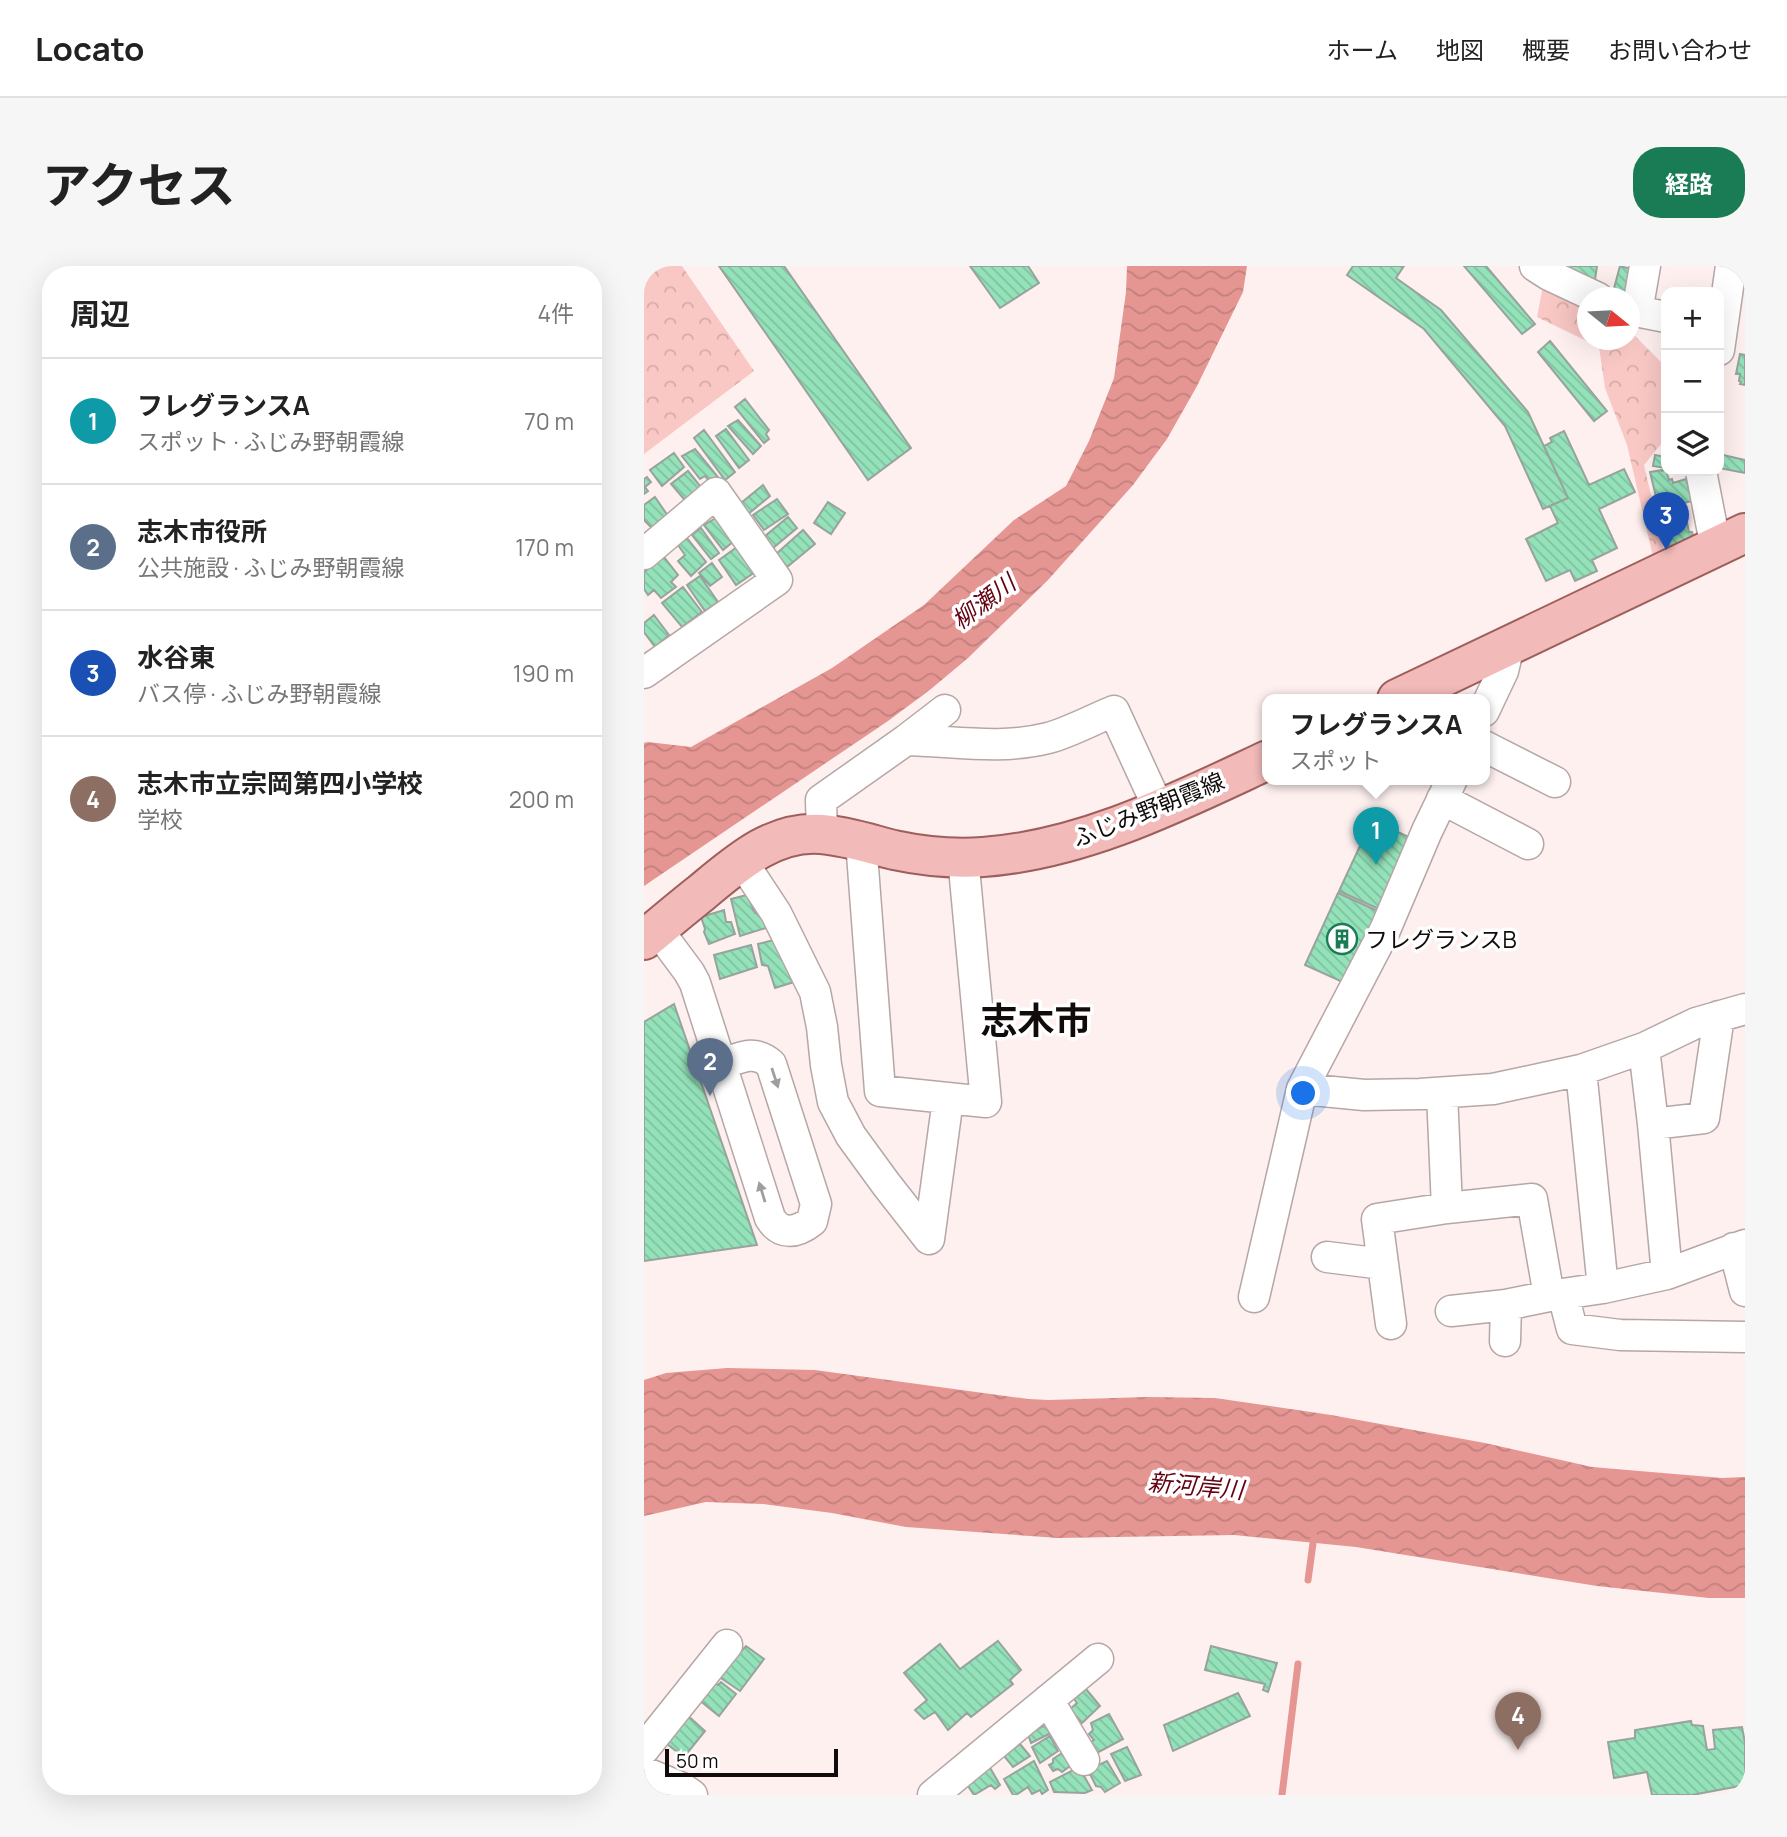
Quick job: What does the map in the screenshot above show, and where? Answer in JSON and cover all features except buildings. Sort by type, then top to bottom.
[{"type":"main road","points":[[1408,694],[1730,540]]},
{"type":"main road","name":"ふじみ野朝霞線","points":[[650,935],[741,860],[786,837],[822,834],[897,850],[963,857],[1012,854],[1096,834],[1262,763]]},
{"type":"street","points":[[1644,313],[1645,266]]},
{"type":"street","points":[[1724,309],[1731,266]]},
{"type":"street","points":[[1545,269],[1578,287]]},
{"type":"street","points":[[1703,476],[1730,540]]},
{"type":"street","points":[[644,554],[716,493],[777,580],[646,669]]},
{"type":"street","points":[[1490,700],[1503,671],[1509,646]]},
{"type":"street","points":[[822,834],[821,800],[945,710]]},
{"type":"street","points":[[906,740],[996,745],[1049,738],[1114,711],[1159,809]]},
{"type":"street","points":[[1490,749],[1555,782]]},
{"type":"street","points":[[1254,1297],[1302,1089],[1385,930],[1447,789],[1528,844]]},
{"type":"street","points":[[862,841],[880,1091],[986,1102],[963,857]]},
{"type":"street","points":[[741,860],[776,913],[814,992],[833,1102],[851,1136],[929,1239],[948,1099]]},
{"type":"street","points":[[650,935],[689,972],[695,983],[770,1218],[775,1226],[788,1232],[806,1226],[812,1221],[816,1204],[771,1064],[756,1055],[722,1064]]},
{"type":"street","points":[[1302,1089],[1364,1095],[1493,1089],[1581,1070],[1644,1048],[1696,1023],[1732,1013]]},
{"type":"street","points":[[1653,1124],[1704,1118],[1732,1013]]},
{"type":"street","points":[[1644,1048],[1667,1274]]},
{"type":"street","points":[[1581,1070],[1603,1289]]},
{"type":"street","points":[[1442,1093],[1447,1208]]},
{"type":"street","points":[[1391,1324],[1377,1219],[1532,1199],[1556,1295],[1572,1329],[1620,1335],[1745,1337]]},
{"type":"street","points":[[1451,1311],[1603,1289],[1667,1274],[1739,1247],[1745,1291]]},
{"type":"street","points":[[1327,1257],[1383,1264]]},
{"type":"street","points":[[1504,1341],[1506,1305]]},
{"type":"street","points":[[644,1749],[727,1645]]},
{"type":"street","points":[[933,1795],[1098,1659]]},
{"type":"street","points":[[1048,1700],[1084,1760]]},
{"type":"street","points":[[644,1772],[692,1795]]},
{"type":"green space","points":[[644,266],[682,266],[754,371],[644,454]]},
{"type":"green space","points":[[1544,281],[1577,297],[1577,336],[1537,317]]},
{"type":"green space","points":[[1640,341],[1661,362],[1661,444],[1644,465],[1666,559],[1655,565],[1627,445],[1605,388],[1599,350],[1640,350]]},
{"type":"water","name":"柳瀬川","points":[[1127,266],[1247,266],[1243,292],[1197,386],[1167,439],[1133,485],[1048,580],[968,658],[931,689],[644,886],[644,743],[691,747],[832,668],[924,605],[1014,520],[1066,486],[1089,441],[1114,378]]},
{"type":"water","name":"新河岸川","points":[[727,1368],[815,1370],[1028,1399],[1215,1398],[1331,1415],[1485,1443],[1592,1467],[1722,1478],[1745,1477],[1745,1598],[1709,1598],[1597,1586],[1356,1547],[1234,1535],[1058,1538],[906,1527],[763,1504],[706,1502],[644,1516],[644,1380],[666,1373]]},
{"type":"waterway","points":[[1308,1580],[1314,1536]]},
{"type":"waterway","points":[[1282,1795],[1298,1664]]},
{"type":"place","name":"水谷東","points":[[1666,550]]},
{"type":"place","name":"フレグランスA","points":[[1376,865]]},
{"type":"place","name":"フレグランスB","points":[[1342,939]]},
{"type":"place","name":"志木市役所","points":[[710,1096]]},
{"type":"place","name":"志木市立宗岡第四小学校","points":[[1518,1750]]},
{"type":"district","name":"志木市","points":[[1036,1020]]}]
